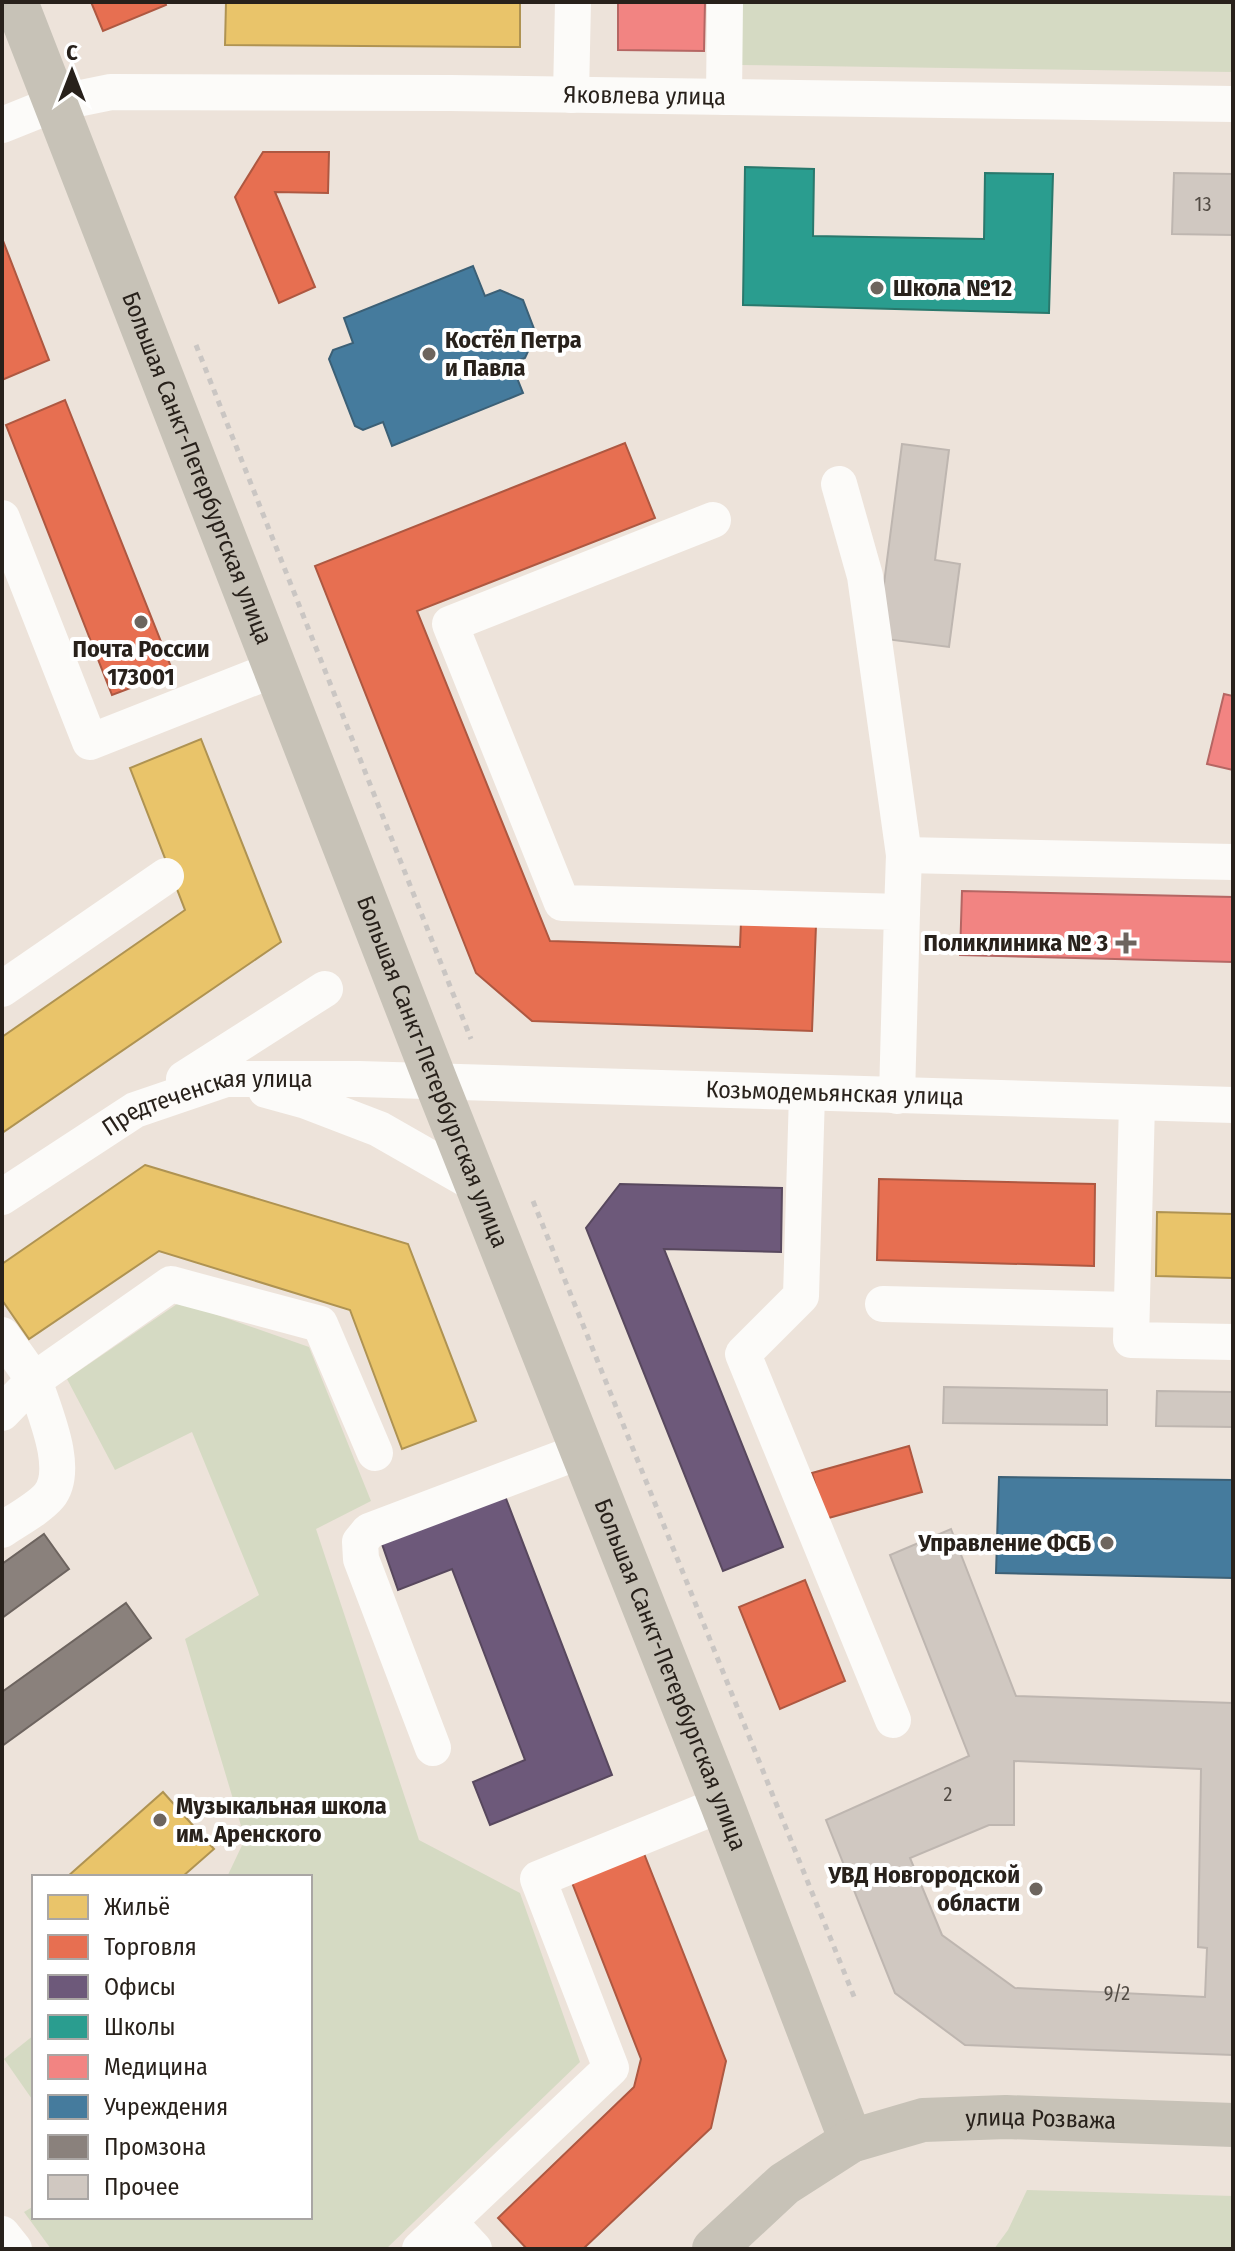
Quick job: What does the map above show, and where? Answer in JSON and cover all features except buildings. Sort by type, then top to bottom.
[{"type":"main road","name":"Большая Санкт-Петербургская улица","points":[[16,2],[851,2141]]},
{"type":"main road","name":"улица Розважа","points":[[714,2249],[784,2184],[851,2141],[923,2120],[1006,2117],[1233,2125]]},
{"type":"street","points":[[571,95],[573,2]]},
{"type":"street","points":[[724,97],[725,2]]},
{"type":"street","name":"Яковлева улица","points":[[2,125],[57,103],[111,92],[1233,104]]},
{"type":"street","points":[[839,484],[865,576],[904,855],[897,1096]]},
{"type":"street","points":[[2,518],[90,742],[275,669]]},
{"type":"street","points":[[713,520],[450,624],[562,903],[902,912]]},
{"type":"street","points":[[904,855],[1233,862]]},
{"type":"street","points":[[2,989],[166,876]]},
{"type":"street","points":[[135,1110],[325,989]]},
{"type":"street","points":[[226,1079],[306,1101],[379,1129],[477,1185]]},
{"type":"street","name":"Предтеченская улица","points":[[2,1197],[135,1110],[226,1079],[436,1082]]},
{"type":"street","name":"Козьмодемьянская улица","points":[[436,1082],[1233,1105]]},
{"type":"street","points":[[807,1094],[801,1296],[743,1354],[893,1720]]},
{"type":"street","points":[[1137,1103],[1131,1340],[1233,1342]]},
{"type":"street","points":[[2,1413],[34,1380],[171,1284],[320,1324],[375,1453]]},
{"type":"street","points":[[883,1304],[1131,1310]]},
{"type":"street","points":[[2,1335],[34,1380],[55,1446],[56,1475],[49,1496],[2,1530]]},
{"type":"street","points":[[433,1748],[361,1559],[360,1542],[369,1531],[581,1451]]},
{"type":"street","points":[[420,2249],[611,2068],[538,1879],[722,1804]]},
{"type":"street","points":[[449,2222],[474,2249]]},
{"type":"street","points":[[2,2234],[14,2249]]},
{"type":"path","points":[[195,343],[471,1039]]},
{"type":"path","points":[[533,1201],[855,1999]]},
{"type":"green space","points":[[741,2],[1233,2],[1233,72],[740,65]]},
{"type":"green space","points":[[180,1302],[309,1347],[371,1501],[316,1529],[419,1840],[520,1893],[580,2062],[386,2249],[51,2249],[24,2212],[32,2207],[32,2219],[312,2219],[312,1875],[228,1875],[245,1839],[185,1639],[259,1595],[192,1432],[115,1470],[67,1379]]},
{"type":"green space","points":[[32,2037],[32,2099],[4,2059]]},
{"type":"green space","points":[[1027,2190],[1233,2196],[1233,2249],[994,2249],[1008,2230]]},
{"type":"place","name":"Школа №12","points":[[877,288]]},
{"type":"place","name":"Костёл Петра и Павла","points":[[429,354]]},
{"type":"place","name":"Почта России 173001","points":[[141,622]]},
{"type":"place","name":"Поликлиника № 3","points":[[1126,943]]},
{"type":"place","name":"Управление ФСБ","points":[[1107,1543]]},
{"type":"place","name":"Музыкальная школа им. Аренского","points":[[160,1820]]},
{"type":"place","name":"УВД Новгородской области","points":[[1036,1889]]}]
